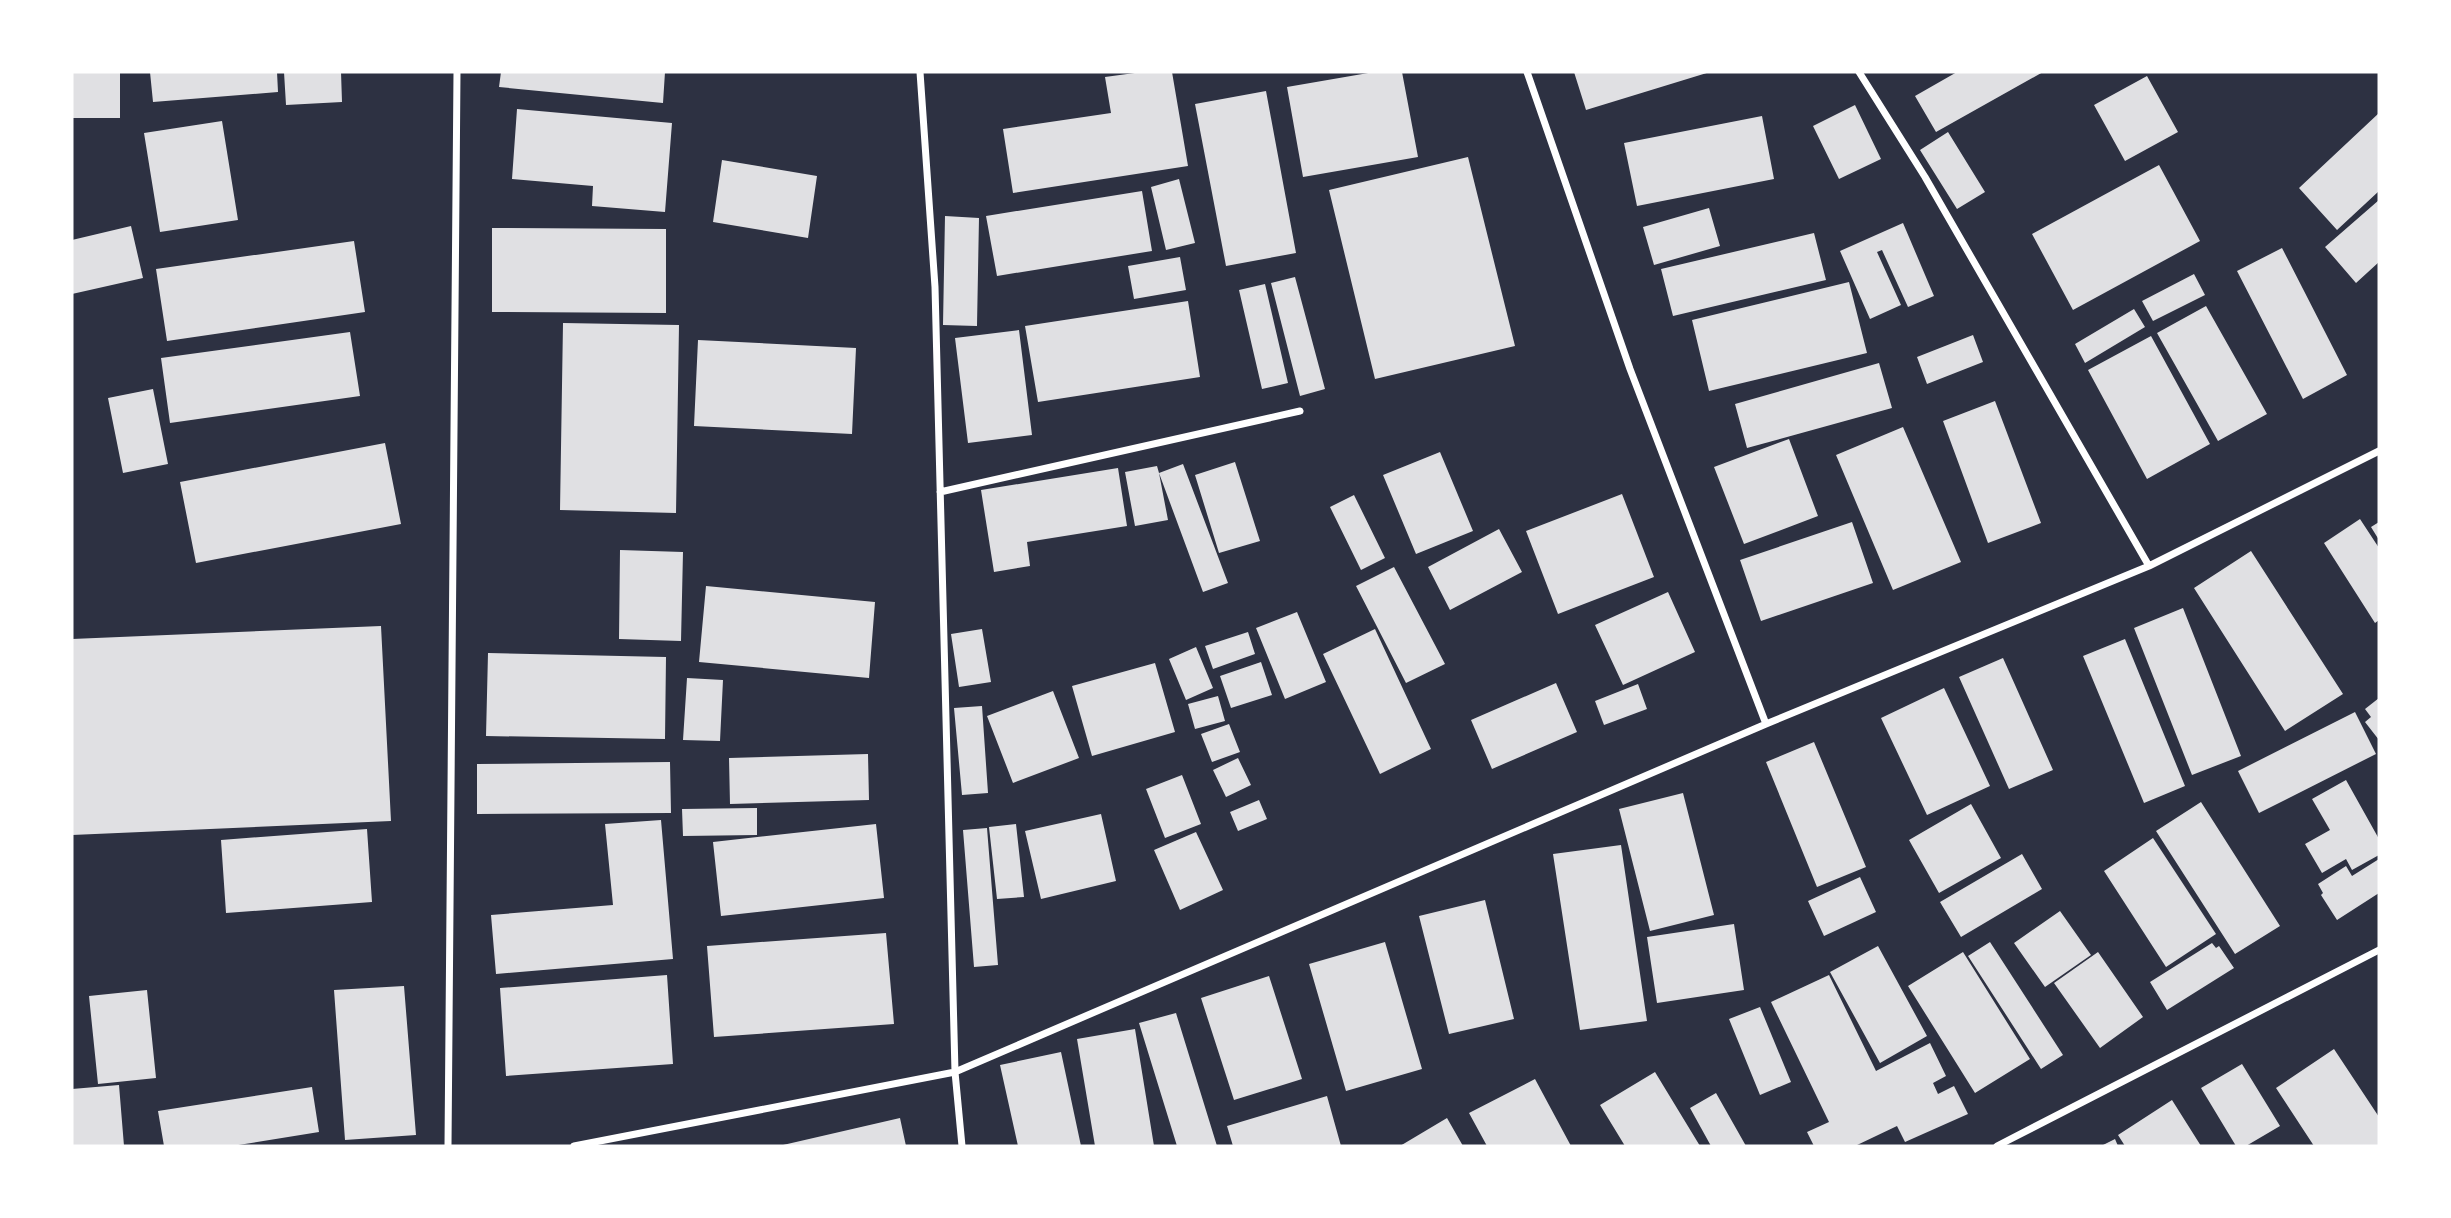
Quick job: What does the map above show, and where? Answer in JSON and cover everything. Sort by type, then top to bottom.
[{"type":"street","points":[[449,1146],[457,72]]},
{"type":"street","points":[[920,72],[935,287],[955,1072],[961,1146]]},
{"type":"street","points":[[1527,72],[1630,369],[1766,724]]},
{"type":"street","points":[[1859,72],[1925,177],[2149,566]]},
{"type":"street","points":[[940,492],[1300,411]]},
{"type":"street","points":[[574,1146],[955,1072],[1766,724],[2149,566],[2379,451]]},
{"type":"street","points":[[1997,1146],[2379,950]]},
{"type":"building","points":[[72,72],[120,72],[120,118],[72,118]]},
{"type":"building","points":[[150,72],[277,72],[278,92],[153,102]]},
{"type":"building","points":[[284,72],[341,72],[342,102],[286,105]]},
{"type":"building","points":[[501,72],[665,72],[663,103],[499,87]]},
{"type":"building","points":[[1142,72],[1172,72],[1188,166],[1013,193],[1003,129],[1111,113],[1105,77]]},
{"type":"building","points":[[1374,72],[1402,72],[1418,157],[1303,177],[1287,87]]},
{"type":"building","points":[[1574,72],[1710,72],[1586,110]]},
{"type":"building","points":[[1957,72],[2043,72],[1936,132],[1915,96]]},
{"type":"building","points":[[2147,76],[2178,132],[2125,161],[2094,105]]},
{"type":"building","points":[[1266,91],[1296,253],[1226,266],[1195,104]]},
{"type":"building","points":[[1855,105],[1881,159],[1839,179],[1813,126]]},
{"type":"building","points":[[517,109],[672,123],[665,212],[592,206],[593,186],[512,179]]},
{"type":"building","points":[[2379,113],[2379,191],[2337,230],[2299,188]]},
{"type":"building","points":[[1762,116],[1774,179],[1637,206],[1624,143]]},
{"type":"building","points":[[222,121],[238,220],[160,232],[144,133]]},
{"type":"building","points":[[1948,132],[1985,192],[1957,209],[1920,150]]},
{"type":"building","points":[[1468,157],[1515,346],[1375,379],[1329,190]]},
{"type":"building","points":[[722,160],[817,176],[808,238],[713,222]]},
{"type":"building","points":[[2159,165],[2200,241],[2073,310],[2032,234]]},
{"type":"building","points":[[1179,179],[1195,243],[1166,250],[1151,187]]},
{"type":"building","points":[[1142,191],[1152,251],[997,276],[986,216]]},
{"type":"building","points":[[2379,200],[2379,262],[2356,283],[2325,247]]},
{"type":"building","points":[[1709,208],[1720,246],[1654,265],[1643,227]]},
{"type":"building","points":[[945,216],[979,218],[977,326],[943,325]]},
{"type":"building","points":[[1903,223],[1934,296],[1908,307],[1882,250],[1877,252],[1901,305],[1870,319],[1840,251]]},
{"type":"building","points":[[131,226],[143,278],[72,294],[72,240]]},
{"type":"building","points":[[492,228],[666,229],[666,313],[492,312]]},
{"type":"building","points":[[1814,233],[1826,280],[1673,316],[1661,269]]},
{"type":"building","points":[[354,241],[365,312],[167,341],[156,269]]},
{"type":"building","points":[[2282,248],[2347,375],[2303,399],[2237,271]]},
{"type":"building","points":[[1180,257],[1186,290],[1134,299],[1128,266]]},
{"type":"building","points":[[2194,274],[2205,295],[2153,321],[2142,301]]},
{"type":"building","points":[[1295,277],[1325,389],[1300,396],[1271,283]]},
{"type":"building","points":[[1849,282],[1867,353],[1709,391],[1692,320]]},
{"type":"building","points":[[1265,284],[1288,383],[1262,389],[1239,290]]},
{"type":"building","points":[[1188,301],[1200,377],[1038,402],[1025,326]]},
{"type":"building","points":[[2206,306],[2267,414],[2218,441],[2157,333]]},
{"type":"building","points":[[2134,309],[2145,327],[2085,363],[2075,344]]},
{"type":"building","points":[[563,323],[679,325],[676,513],[560,510]]},
{"type":"building","points":[[1019,330],[1032,435],[968,443],[955,338]]},
{"type":"building","points":[[350,332],[360,396],[170,423],[161,358]]},
{"type":"building","points":[[1973,335],[1983,362],[1927,384],[1917,357]]},
{"type":"building","points":[[2151,336],[2210,444],[2147,479],[2088,370]]},
{"type":"building","points":[[698,340],[856,348],[852,434],[694,426]]},
{"type":"building","points":[[1879,363],[1892,408],[1747,448],[1735,404]]},
{"type":"building","points":[[153,389],[168,464],[123,473],[108,398]]},
{"type":"building","points":[[1995,401],[2041,523],[1988,543],[1943,421]]},
{"type":"building","points":[[1903,427],[1961,562],[1893,590],[1836,455]]},
{"type":"building","points":[[1789,439],[1818,516],[1744,544],[1714,467]]},
{"type":"building","points":[[385,443],[401,524],[196,563],[180,482]]},
{"type":"building","points":[[1440,452],[1473,531],[1416,554],[1383,475]]},
{"type":"building","points":[[1235,462],[1260,541],[1219,553],[1195,475]]},
{"type":"building","points":[[1183,464],[1228,583],[1203,592],[1159,473]]},
{"type":"building","points":[[1157,466],[1168,520],[1135,526],[1125,472]]},
{"type":"building","points":[[1118,468],[1127,526],[1027,542],[1030,566],[994,572],[981,490]]},
{"type":"building","points":[[1622,494],[1654,577],[1558,614],[1526,531]]},
{"type":"building","points":[[1354,495],[1385,558],[1361,570],[1330,507]]},
{"type":"building","points":[[2360,519],[2379,548],[2379,620],[2375,623],[2324,543]]},
{"type":"building","points":[[1852,522],[1873,583],[1761,621],[1740,560]]},
{"type":"building","points":[[2379,522],[2379,540],[2371,527]]},
{"type":"building","points":[[1499,529],[1522,572],[1450,610],[1428,567]]},
{"type":"building","points":[[620,550],[683,552],[681,641],[619,639]]},
{"type":"building","points":[[2251,551],[2343,694],[2285,731],[2194,588]]},
{"type":"building","points":[[1394,567],[1445,664],[1406,683],[1356,586]]},
{"type":"building","points":[[706,586],[875,602],[869,678],[699,662]]},
{"type":"building","points":[[1668,592],[1695,652],[1623,685],[1595,625]]},
{"type":"building","points":[[2183,608],[2241,756],[2192,775],[2134,628]]},
{"type":"building","points":[[1297,612],[1326,682],[1285,699],[1256,628]]},
{"type":"building","points":[[381,626],[391,821],[72,835],[72,639]]},
{"type":"building","points":[[982,629],[991,682],[959,687],[951,634]]},
{"type":"building","points":[[1375,629],[1431,749],[1380,774],[1323,654]]},
{"type":"building","points":[[1248,632],[1255,654],[1213,669],[1205,646]]},
{"type":"building","points":[[2125,639],[2185,786],[2144,803],[2083,656]]},
{"type":"building","points":[[1196,647],[1213,688],[1186,700],[1169,659]]},
{"type":"building","points":[[488,653],[666,657],[665,739],[486,736]]},
{"type":"building","points":[[2003,658],[2053,770],[2009,789],[1959,677]]},
{"type":"building","points":[[1261,662],[1272,695],[1231,708],[1220,676]]},
{"type":"building","points":[[1155,663],[1175,732],[1092,756],[1072,686]]},
{"type":"building","points":[[687,678],[723,680],[720,741],[683,740]]},
{"type":"building","points":[[1556,683],[1577,732],[1492,769],[1471,720]]},
{"type":"building","points":[[1638,684],[1647,709],[1604,725],[1595,701]]},
{"type":"building","points":[[1944,688],[1990,786],[1927,815],[1881,718]]},
{"type":"building","points":[[1053,691],[1079,758],[1013,783],[987,716]]},
{"type":"building","points":[[1218,696],[1225,721],[1195,729],[1188,704]]},
{"type":"building","points":[[2379,698],[2379,740],[2365,722],[2371,717],[2365,709]]},
{"type":"building","points":[[982,706],[988,793],[962,795],[954,708]]},
{"type":"building","points":[[2355,712],[2376,754],[2259,813],[2238,771]]},
{"type":"building","points":[[1229,724],[1240,752],[1212,762],[1201,734]]},
{"type":"building","points":[[1814,742],[1866,867],[1817,887],[1766,762]]},
{"type":"building","points":[[868,754],[869,800],[730,804],[729,758]]},
{"type":"building","points":[[1238,758],[1251,785],[1226,797],[1213,770]]},
{"type":"building","points":[[670,762],[671,813],[477,814],[477,764]]},
{"type":"building","points":[[1182,775],[1201,824],[1165,838],[1146,789]]},
{"type":"building","points":[[2346,780],[2379,839],[2379,855],[2352,870],[2346,859],[2322,873],[2305,844],[2330,830],[2312,799]]},
{"type":"building","points":[[1683,793],[1714,915],[1650,931],[1619,809]]},
{"type":"building","points":[[1259,800],[1267,819],[1238,831],[1230,812]]},
{"type":"building","points":[[2201,802],[2280,926],[2235,954],[2156,831]]},
{"type":"building","points":[[1971,804],[2001,858],[1939,893],[1909,840]]},
{"type":"building","points":[[757,808],[757,835],[683,836],[682,809]]},
{"type":"building","points":[[1101,814],[1116,881],[1041,899],[1025,831]]},
{"type":"building","points":[[661,820],[673,959],[496,974],[491,915],[613,905],[605,824]]},
{"type":"building","points":[[876,824],[884,898],[721,916],[713,842]]},
{"type":"building","points":[[1016,824],[1024,897],[997,899],[989,827]]},
{"type":"building","points":[[987,828],[998,965],[974,967],[963,830]]},
{"type":"building","points":[[367,829],[372,902],[226,913],[221,840]]},
{"type":"building","points":[[1196,832],[1223,890],[1180,910],[1154,850]]},
{"type":"building","points":[[2153,838],[2216,934],[2166,967],[2104,871]]},
{"type":"building","points":[[1621,845],[1647,1021],[1580,1030],[1553,854]]},
{"type":"building","points":[[2022,854],[2042,889],[1961,937],[1940,902]]},
{"type":"building","points":[[2379,859],[2379,893],[2337,920],[2321,895],[2323,893],[2318,884],[2346,866],[2352,876]]},
{"type":"building","points":[[1860,877],[1876,912],[1824,936],[1808,901]]},
{"type":"building","points":[[1485,900],[1514,1019],[1449,1034],[1419,916]]},
{"type":"building","points":[[2060,911],[2091,955],[2045,987],[2014,943]]},
{"type":"building","points":[[1734,924],[1744,990],[1657,1003],[1647,937]]},
{"type":"building","points":[[886,933],[894,1024],[714,1037],[707,946]]},
{"type":"building","points":[[1385,942],[1422,1069],[1346,1091],[1309,964]]},
{"type":"building","points":[[1990,942],[2063,1055],[2041,1069],[1968,956]]},
{"type":"building","points":[[2212,943],[2216,948],[2219,946],[2234,968],[2167,1010],[2150,982]]},
{"type":"building","points":[[1878,946],[1927,1036],[1880,1063],[1830,972]]},
{"type":"building","points":[[1963,952],[2030,1059],[1975,1093],[1908,986]]},
{"type":"building","points":[[2098,952],[2143,1017],[2100,1048],[2054,983]]},
{"type":"building","points":[[667,975],[673,1064],[506,1076],[500,988]]},
{"type":"building","points":[[1829,975],[1876,1071],[1930,1043],[1946,1076],[1933,1083],[1938,1094],[1954,1086],[1968,1114],[1905,1142],[1897,1126],[1855,1146],[1814,1146],[1807,1132],[1829,1122],[1771,1002]]},
{"type":"building","points":[[1269,976],[1302,1079],[1234,1100],[1201,998]]},
{"type":"building","points":[[404,986],[416,1135],[345,1140],[334,990]]},
{"type":"building","points":[[147,990],[156,1078],[98,1084],[89,996]]},
{"type":"building","points":[[1760,1007],[1791,1082],[1760,1095],[1729,1019]]},
{"type":"building","points":[[1176,1013],[1217,1146],[1177,1146],[1139,1023]]},
{"type":"building","points":[[1135,1029],[1154,1146],[1095,1146],[1077,1039]]},
{"type":"building","points":[[2334,1049],[2379,1117],[2379,1146],[2314,1146],[2276,1088]]},
{"type":"building","points":[[1061,1052],[1081,1146],[1018,1146],[1000,1065]]},
{"type":"building","points":[[2242,1064],[2280,1126],[2246,1146],[2236,1146],[2201,1088]]},
{"type":"building","points":[[1655,1072],[1700,1146],[1625,1146],[1600,1105]]},
{"type":"building","points":[[1535,1079],[1571,1146],[1487,1146],[1469,1113]]},
{"type":"building","points":[[119,1085],[124,1146],[72,1146],[72,1089]]},
{"type":"building","points":[[312,1087],[319,1132],[232,1146],[164,1146],[158,1111]]},
{"type":"building","points":[[1716,1093],[1746,1146],[1711,1146],[1690,1108]]},
{"type":"building","points":[[1327,1096],[1341,1146],[1233,1146],[1227,1126]]},
{"type":"building","points":[[2172,1100],[2201,1146],[2125,1146],[2118,1135]]},
{"type":"building","points":[[900,1118],[906,1146],[783,1146],[783,1145]]},
{"type":"building","points":[[1447,1118],[1463,1146],[1400,1146]]},
{"type":"building","points":[[2115,1139],[2118,1146],[2101,1146]]}]
